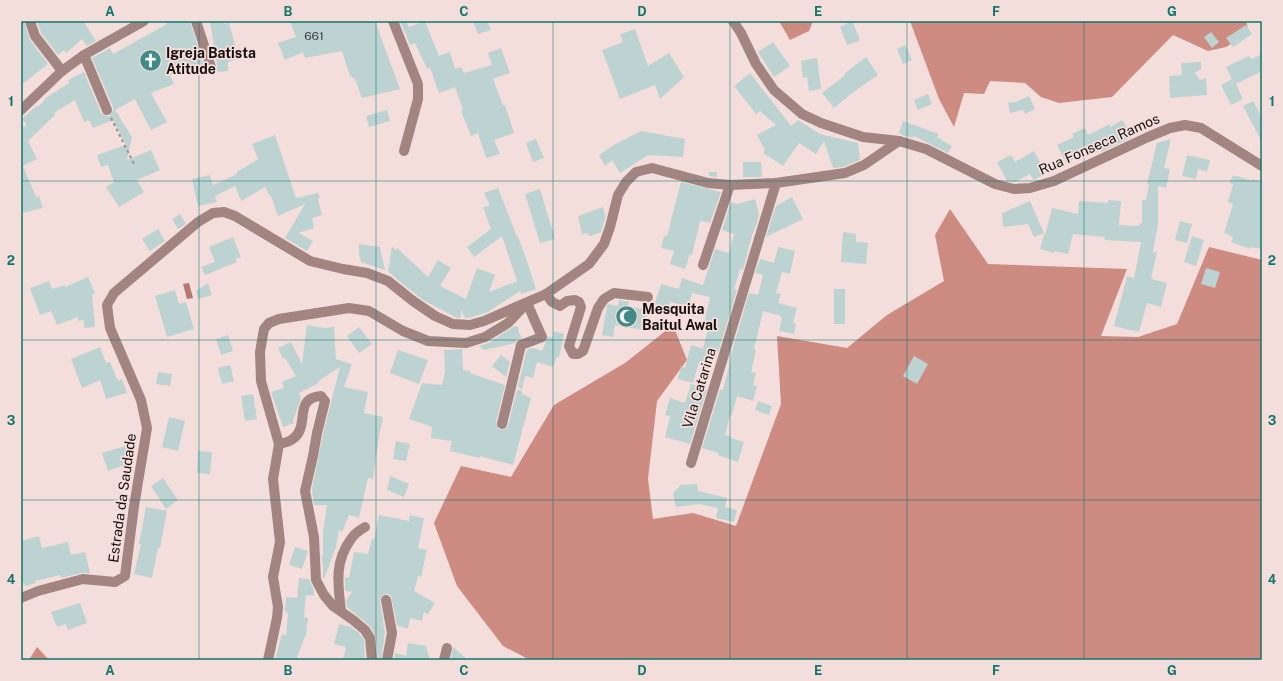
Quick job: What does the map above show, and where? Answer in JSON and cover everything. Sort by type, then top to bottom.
[{"type":"street","points":[[30,21],[35,36],[62,71]]},
{"type":"street","points":[[21,110],[62,71],[84,55],[144,21]]},
{"type":"street","points":[[196,21],[212,67]]},
{"type":"street","points":[[393,21],[418,84],[418,99],[404,150]]},
{"type":"street","name":"Rua Fonseca Ramos","points":[[733,21],[741,33],[756,64],[774,90],[788,104],[802,114],[821,124],[863,137],[899,141],[926,148],[995,184],[1014,189],[1030,188],[1054,181],[1148,137],[1170,128],[1185,125],[1201,128],[1262,166]]},
{"type":"street","points":[[84,55],[107,110]]},
{"type":"street","name":"Estrada da Saudade","points":[[21,598],[38,591],[83,579],[115,582],[125,576],[134,506],[147,428],[141,400],[110,328],[108,305],[114,293],[122,285],[203,219],[213,213],[224,212],[235,216],[310,261],[343,270],[367,273],[388,281],[435,316],[453,324],[470,325],[484,321],[546,294],[588,264],[604,244],[610,228],[618,195],[626,182],[636,172],[652,168],[708,183],[730,185],[776,183],[845,173],[864,165],[899,141]]},
{"type":"street","name":"Vila Catarina","points":[[691,463],[776,183]]},
{"type":"street","points":[[703,265],[730,185]]},
{"type":"street","points":[[546,294],[552,302],[560,306],[567,301],[575,300],[581,307],[569,346],[573,354],[578,354],[583,351],[598,308],[604,299],[614,293],[648,297]]},
{"type":"street","points":[[268,660],[278,607],[273,577],[280,542],[274,479],[279,444],[261,382],[260,352],[264,329],[270,323],[279,319],[349,308],[369,311],[403,331],[428,341],[466,343],[485,337],[508,323],[527,303],[542,337],[521,345],[502,424]]},
{"type":"street","points":[[279,444],[288,442],[295,437],[300,429],[304,407],[308,399],[321,396],[325,401],[305,491],[314,537],[316,580],[324,595],[333,606],[365,630],[370,638],[372,660]]},
{"type":"street","points":[[341,611],[338,571],[343,552],[351,538],[365,527]]},
{"type":"street","points":[[386,600],[392,633],[387,660]]},
{"type":"street","points":[[444,660],[446,648]]},
{"type":"path","points":[[107,110],[135,166]]},
{"type":"shaded area","points":[[779,21],[813,21],[809,31],[790,40]]},
{"type":"shaded area","points":[[910,21],[1246,21],[1249,32],[1226,47],[1208,51],[1173,35],[1112,97],[1059,103],[1041,97],[1025,83],[990,81],[984,94],[964,93],[954,127],[939,99]]},
{"type":"shaded area","points":[[950,209],[988,264],[1127,269],[1101,336],[1138,337],[1177,324],[1209,247],[1262,260],[1262,660],[530,660],[503,646],[457,586],[434,523],[461,466],[511,477],[554,405],[625,363],[673,325],[687,360],[657,401],[648,479],[653,519],[693,513],[736,526],[781,404],[777,336],[847,348],[887,315],[944,281],[935,235]]},
{"type":"shaded area","points":[[189,283],[193,298],[187,299],[183,284]]},
{"type":"shaded area","points":[[37,647],[49,660],[29,660]]},
{"type":"building","points":[[21,21],[24,21],[30,40],[48,64],[21,85]]},
{"type":"building","points":[[37,21],[83,21],[96,41],[87,46],[82,39],[66,53],[64,50],[58,55],[41,33]]},
{"type":"building","points":[[165,21],[190,21],[204,66],[197,69],[196,66],[170,75],[174,84],[151,93],[167,122],[151,130],[135,99],[115,110],[132,137],[127,160],[151,150],[160,170],[137,180],[144,192],[119,207],[106,187],[114,182],[108,165],[101,167],[97,155],[126,145],[113,120],[93,128],[89,120],[84,122],[75,100],[54,113],[55,115],[28,141],[37,159],[23,166],[36,197],[39,196],[43,208],[21,213],[21,125],[22,127],[27,125],[22,119],[35,107],[39,106],[47,97],[69,83],[68,80],[84,72],[101,113],[106,116],[110,116],[113,111],[113,107],[92,58],[110,48],[113,54],[167,24]]},
{"type":"building","points":[[210,21],[223,21],[224,24],[229,23],[239,59],[228,62],[228,71],[217,72]]},
{"type":"building","points":[[290,21],[375,21],[400,89],[362,98],[355,79],[350,76],[342,51],[305,58],[303,52],[285,60],[278,43],[296,37]]},
{"type":"building","points":[[400,21],[406,21],[409,27],[425,21],[439,56],[450,52],[455,69],[461,67],[464,73],[492,65],[488,53],[501,48],[510,73],[493,79],[503,105],[505,105],[514,133],[494,140],[500,154],[486,158],[478,133],[471,136],[461,111],[463,110],[455,87],[439,93],[430,68],[427,69],[415,43],[410,45]]},
{"type":"building","points":[[473,21],[487,21],[491,30],[478,34]]},
{"type":"building","points":[[852,21],[859,37],[859,41],[847,45],[840,27]]},
{"type":"building","points":[[1246,25],[1252,34],[1233,47],[1226,38]]},
{"type":"building","points":[[635,29],[648,66],[669,53],[684,77],[660,99],[655,85],[620,99],[602,50],[623,42],[620,34]]},
{"type":"building","points":[[1211,32],[1219,42],[1212,48],[1204,37]]},
{"type":"building","points":[[773,42],[790,66],[774,77],[758,52]]},
{"type":"building","points":[[905,45],[912,60],[903,64],[897,49]]},
{"type":"building","points":[[1262,54],[1262,71],[1236,84],[1243,99],[1231,105],[1221,85],[1232,79],[1226,67],[1249,56],[1251,59]]},
{"type":"building","points":[[866,57],[878,75],[852,93],[834,108],[822,93]]},
{"type":"building","points":[[817,58],[821,89],[809,91],[807,77],[803,78],[801,61]]},
{"type":"building","points":[[1201,62],[1201,69],[1195,73],[1200,80],[1206,78],[1207,95],[1170,98],[1169,76],[1182,75],[1181,63]]},
{"type":"building","points":[[750,73],[791,126],[798,120],[820,134],[858,143],[860,160],[843,167],[833,168],[824,141],[816,154],[799,143],[783,166],[763,153],[765,150],[757,135],[776,125],[760,111],[756,114],[734,86]]},
{"type":"building","points":[[928,94],[932,104],[918,110],[914,100]]},
{"type":"building","points":[[1029,96],[1035,109],[1025,114],[1023,110],[1010,113],[1008,103],[1016,102]]},
{"type":"building","points":[[1253,101],[1262,118],[1262,142],[1243,106]]},
{"type":"building","points":[[387,110],[390,121],[369,127],[366,116]]},
{"type":"building","points":[[1122,120],[1127,128],[1128,127],[1133,137],[1101,152],[1100,150],[1083,158],[1082,155],[1066,163],[1057,145],[1074,137],[1072,134],[1085,128],[1088,135],[1110,124],[1110,127]]},
{"type":"building","points":[[903,121],[939,134],[937,137],[952,146],[948,153],[914,136],[913,138],[899,133]]},
{"type":"building","points":[[641,131],[685,139],[683,157],[648,155],[620,173],[612,160],[605,166],[599,155],[614,145]]},
{"type":"building","points":[[275,135],[296,198],[318,193],[320,198],[318,199],[322,215],[312,218],[314,228],[298,233],[313,241],[307,251],[285,238],[305,204],[278,216],[271,196],[265,187],[241,201],[235,186],[215,196],[217,202],[198,206],[192,179],[210,175],[213,185],[237,174],[237,172],[258,159],[252,144]]},
{"type":"building","points":[[536,139],[544,158],[533,162],[526,143]]},
{"type":"building","points":[[1171,139],[1164,168],[1170,169],[1166,188],[1158,186],[1158,224],[1153,252],[1157,252],[1151,279],[1167,283],[1161,307],[1147,303],[1139,332],[1114,326],[1127,276],[1134,278],[1141,242],[1104,240],[1105,237],[1073,234],[1068,254],[1054,251],[1054,253],[1040,249],[1052,208],[1078,214],[1079,201],[1108,203],[1108,200],[1121,201],[1119,225],[1139,226],[1140,223],[1142,223],[1142,200],[1146,200],[1149,184],[1147,184],[1157,143]]},
{"type":"building","points":[[1034,151],[1046,173],[1034,180],[1030,174],[1015,182],[1007,181],[997,162],[1011,155],[1015,162]]},
{"type":"building","points":[[1187,155],[1210,160],[1207,172],[1198,169],[1196,179],[1182,176]]},
{"type":"building","points":[[743,162],[761,162],[762,177],[743,177]]},
{"type":"building","points":[[709,172],[717,172],[717,177],[709,176]]},
{"type":"building","points":[[1233,175],[1252,181],[1252,179],[1262,182],[1262,249],[1251,247],[1250,249],[1231,242],[1233,237],[1224,233],[1233,204],[1228,202],[1233,184],[1230,183]]},
{"type":"building","points":[[681,182],[721,192],[710,223],[700,221],[692,255],[690,254],[685,269],[670,264],[674,251],[661,248],[664,236],[667,236]]},
{"type":"building","points":[[498,188],[526,258],[536,289],[521,294],[520,291],[488,312],[469,318],[465,318],[461,310],[461,318],[457,318],[423,300],[388,271],[392,247],[396,250],[397,248],[428,277],[438,260],[451,268],[440,286],[466,299],[477,268],[495,275],[489,292],[516,282],[517,281],[502,236],[474,257],[467,247],[491,229],[483,207],[490,206],[484,193]]},
{"type":"building","points":[[540,189],[555,239],[540,243],[525,194]]},
{"type":"building","points":[[792,197],[803,219],[766,237],[776,206]]},
{"type":"building","points":[[755,199],[759,215],[743,270],[740,269],[734,289],[737,290],[718,352],[703,348],[709,326],[704,324],[710,297],[692,293],[688,307],[670,302],[668,310],[654,306],[661,284],[679,289],[682,278],[703,285],[715,249],[729,253],[734,234],[722,230],[731,202],[737,204]]},
{"type":"building","points":[[1030,201],[1044,233],[1034,237],[1028,224],[1003,227],[1002,213]]},
{"type":"building","points":[[603,207],[606,216],[601,232],[590,236],[587,233],[582,234],[578,216]]},
{"type":"building","points":[[180,214],[186,224],[178,229],[172,219]]},
{"type":"building","points":[[1180,221],[1192,224],[1187,243],[1175,240]]},
{"type":"building","points":[[158,229],[165,241],[150,251],[142,239]]},
{"type":"building","points":[[843,232],[856,234],[856,242],[868,243],[866,264],[841,262]]},
{"type":"building","points":[[1192,236],[1204,240],[1196,266],[1184,262]]},
{"type":"building","points":[[233,237],[241,257],[235,259],[237,262],[205,275],[201,267],[215,262],[209,247]]},
{"type":"building","points":[[359,244],[380,247],[385,270],[361,262],[359,255]]},
{"type":"building","points":[[778,247],[795,251],[790,274],[782,272],[776,293],[781,294],[778,303],[797,308],[793,323],[796,324],[794,334],[779,331],[782,318],[781,316],[763,311],[754,349],[756,350],[751,372],[756,373],[753,385],[757,386],[753,401],[737,396],[725,435],[744,442],[738,462],[702,448],[720,390],[723,390],[730,358],[749,293],[758,295],[763,275],[755,273],[760,259],[774,263]]},
{"type":"building","points":[[1206,268],[1220,272],[1215,288],[1201,284]]},
{"type":"building","points":[[88,277],[95,293],[92,294],[95,327],[84,328],[84,320],[78,321],[78,317],[57,325],[51,311],[40,315],[30,288],[49,281],[52,289],[65,285],[65,287]]},
{"type":"building","points":[[208,283],[212,295],[198,299],[196,291]]},
{"type":"building","points":[[834,289],[845,289],[845,324],[834,324]]},
{"type":"building","points":[[175,290],[179,304],[186,302],[194,329],[167,337],[155,296]]},
{"type":"building","name":"Mesquita Baitul Awal","points":[[619,300],[629,302],[628,306],[647,310],[644,330],[615,325],[613,337],[602,335],[607,306],[608,304],[618,306]]},
{"type":"building","points":[[307,325],[324,328],[334,327],[336,359],[352,364],[344,387],[368,392],[364,413],[383,417],[373,479],[368,478],[359,518],[349,515],[342,532],[339,530],[336,547],[324,579],[321,555],[323,556],[323,532],[327,505],[314,505],[312,489],[323,434],[340,367],[320,380],[317,384],[299,393],[301,399],[293,420],[294,423],[283,427],[271,392],[284,388],[282,382],[296,376],[285,358],[283,359],[278,348],[291,342],[302,364]]},
{"type":"building","points":[[518,326],[519,333],[522,338],[516,340],[515,343],[484,350],[479,346],[488,343],[513,327]]},
{"type":"building","points":[[359,327],[372,344],[359,353],[347,336]]},
{"type":"building","points":[[554,331],[564,334],[559,357],[557,357],[553,367],[537,362],[533,378],[525,376],[522,390],[518,386],[527,350],[532,348],[542,351],[548,336],[552,338]]},
{"type":"building","points":[[228,335],[233,351],[221,355],[216,339]]},
{"type":"building","points":[[691,345],[711,351],[707,364],[699,362],[693,383],[678,379],[681,366],[685,368]]},
{"type":"building","points":[[100,347],[106,363],[110,362],[118,381],[122,379],[127,393],[106,399],[100,380],[82,388],[71,359]]},
{"type":"building","points":[[462,349],[463,370],[470,371],[470,373],[505,385],[496,422],[498,429],[503,430],[508,426],[517,390],[522,391],[522,394],[531,398],[513,465],[480,456],[480,458],[450,451],[452,441],[431,438],[432,427],[409,419],[422,383],[442,385],[445,372],[444,350]]},
{"type":"building","points":[[398,350],[428,360],[419,384],[390,373]]},
{"type":"building","points":[[501,355],[510,362],[506,377],[492,366]]},
{"type":"building","points":[[914,356],[928,364],[917,384],[903,376]]},
{"type":"building","points":[[230,365],[234,381],[222,384],[218,368]]},
{"type":"building","points":[[158,372],[172,374],[170,386],[156,384]]},
{"type":"building","points":[[691,384],[707,389],[690,444],[665,437],[670,416],[665,415],[670,398],[685,403]]},
{"type":"building","points":[[253,394],[257,419],[245,421],[241,396]]},
{"type":"building","points":[[758,401],[772,406],[769,415],[755,410]]},
{"type":"building","points":[[169,417],[185,421],[178,451],[162,447]]},
{"type":"building","points":[[396,441],[410,444],[406,461],[393,459]]},
{"type":"building","points":[[125,446],[130,463],[108,471],[102,453]]},
{"type":"building","points":[[198,451],[212,452],[210,474],[197,473]]},
{"type":"building","points":[[390,476],[409,484],[404,497],[387,490]]},
{"type":"building","points":[[163,478],[178,500],[166,509],[151,486]]},
{"type":"building","points":[[697,484],[698,491],[727,498],[725,507],[737,510],[734,522],[716,518],[718,508],[699,504],[676,507],[673,493],[681,485]]},
{"type":"building","points":[[146,507],[167,511],[160,548],[158,548],[152,578],[134,574],[141,544],[139,544]]},
{"type":"building","points":[[379,515],[409,521],[410,515],[424,518],[418,548],[427,550],[421,577],[418,576],[414,591],[435,603],[428,614],[424,612],[422,621],[410,618],[408,629],[397,625],[391,596],[388,594],[382,595],[380,601],[385,633],[381,660],[378,660],[376,637],[371,627],[347,607],[346,601],[352,592],[345,591],[345,577],[349,578],[354,552],[368,554],[372,539],[374,539]]},
{"type":"building","points":[[39,536],[42,548],[68,542],[71,555],[85,552],[90,573],[82,573],[61,578],[60,575],[35,581],[36,583],[25,586],[24,583],[21,584],[21,541]]},
{"type":"building","points":[[295,547],[308,551],[302,569],[289,565]]},
{"type":"building","points":[[299,578],[309,579],[314,591],[314,596],[306,595],[304,617],[308,618],[306,636],[296,660],[275,660],[282,634],[286,636],[288,613],[285,612],[286,597],[297,598]]},
{"type":"building","points":[[80,603],[87,623],[68,630],[66,624],[57,627],[51,612]]},
{"type":"building","points":[[339,624],[351,627],[360,634],[364,640],[365,660],[343,660],[346,647],[334,644]]},
{"type":"building","points":[[408,643],[426,646],[430,660],[394,660],[395,653],[406,656]]},
{"type":"building","points":[[453,647],[468,660],[453,660],[451,658]]},
{"type":"place","name":"Igreja Batista Atitude","points":[[151,61]]},
{"type":"place","name":"Mesquita Baitul Awal","points":[[626,317]]}]
